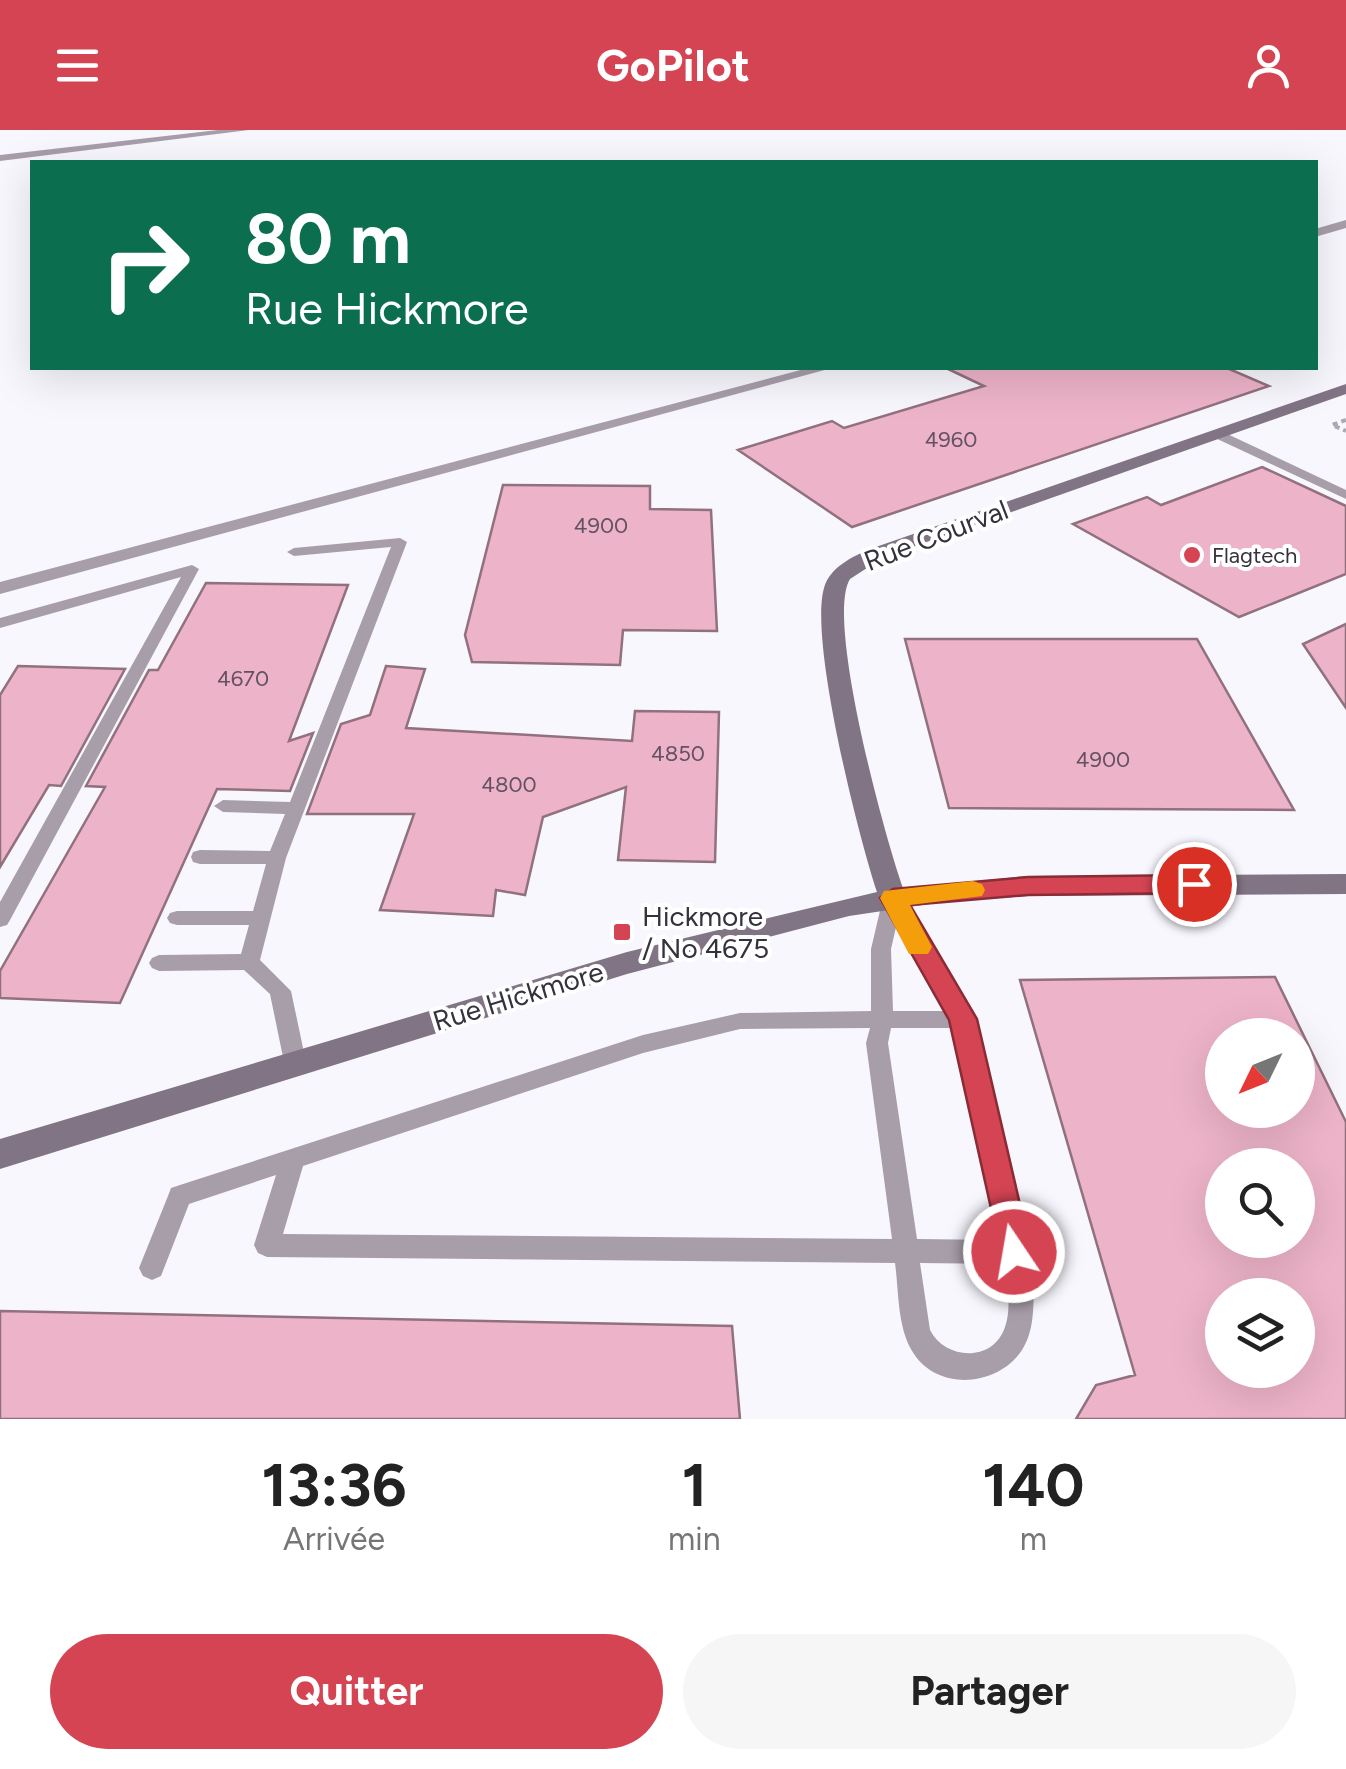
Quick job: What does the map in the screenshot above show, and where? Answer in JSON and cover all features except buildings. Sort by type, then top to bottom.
[{"type":"street","points":[[0,158],[244,130]]},
{"type":"street","points":[[1318,232],[1346,224]]},
{"type":"street","points":[[0,588],[817,370]]},
{"type":"street","name":"Rue Courval","points":[[893,898],[868,826],[833,627],[833,594],[840,578],[877,553],[1346,390]]},
{"type":"street","name":"Rue Hickmore","points":[[0,1154],[706,940],[893,898],[1048,885],[1344,888]]},
{"type":"lane","points":[[1217,434],[1346,494]]},
{"type":"lane","points":[[249,962],[277,858],[400,542],[294,552]]},
{"type":"lane","points":[[0,623],[192,569],[0,920]]},
{"type":"lane","points":[[224,806],[297,808]]},
{"type":"lane","points":[[200,857],[277,858]]},
{"type":"lane","points":[[893,898],[963,1019],[1021,1289],[1019,1327],[996,1358],[959,1367],[925,1348],[917,1332],[876,1043],[882,1020],[882,949],[893,898]]},
{"type":"lane","points":[[177,918],[258,918]]},
{"type":"lane","points":[[159,963],[249,962],[280,990],[295,1062]]},
{"type":"lane","points":[[152,1268],[180,1196],[643,1044],[740,1020],[963,1019]]},
{"type":"lane","points":[[293,1159],[267,1245],[1014,1252]]},
{"type":"path","points":[[1346,420],[1332,425],[1346,431]]},
{"type":"slow traffic","points":[[918,947],[893,898],[973,890]]},
{"type":"place","name":"Flagtech","points":[[1192,555]]},
{"type":"place","name":"Hickmore / No 4675","points":[[622,932]]},
{"type":"route","points":[[1014,1252],[963,1019],[893,898],[1067,884],[1194,884]]}]
